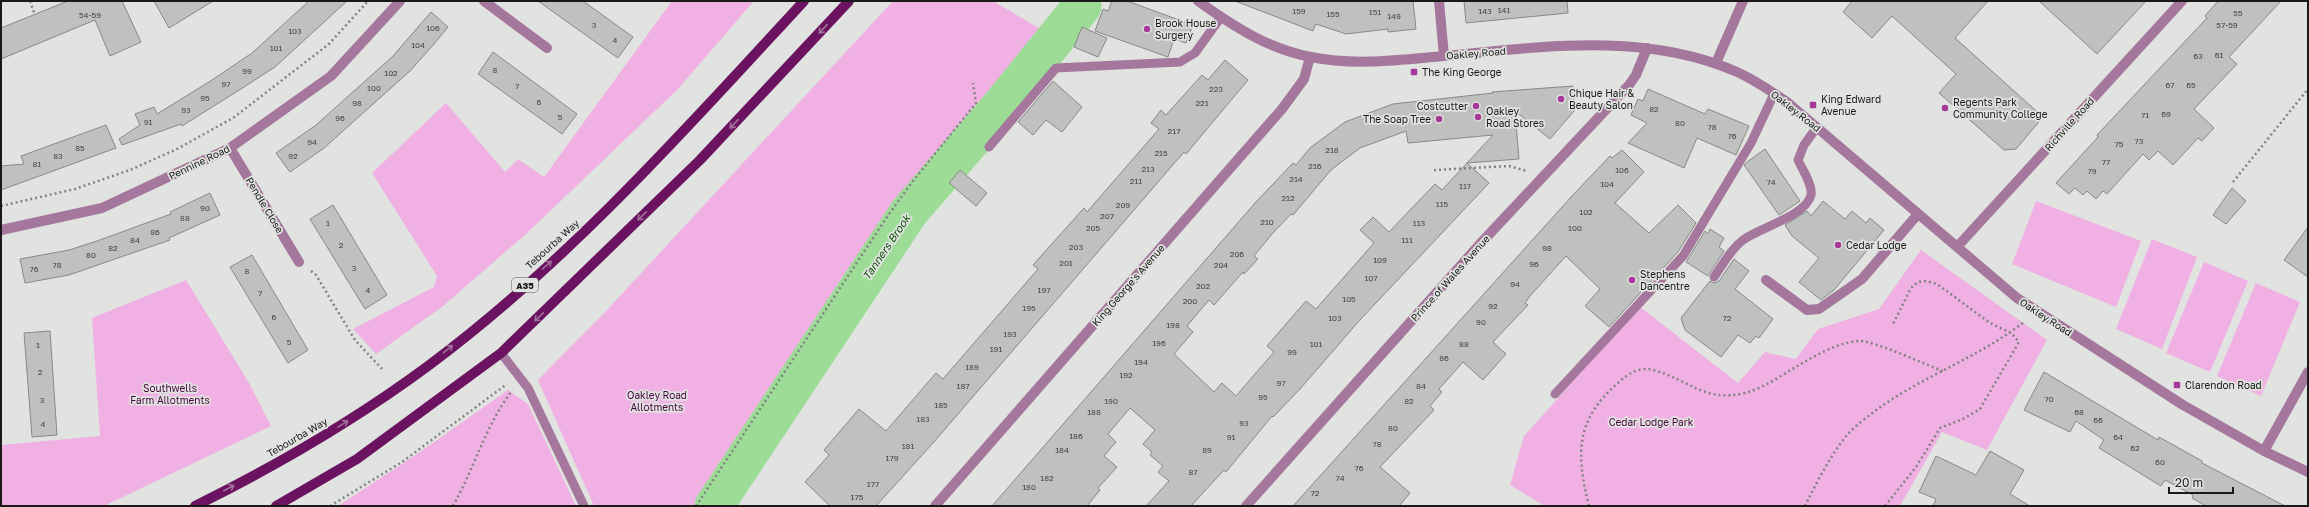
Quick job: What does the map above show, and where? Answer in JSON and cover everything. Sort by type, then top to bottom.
[{"type":"main road","name":"Tebourba Way","points":[[195,506],[276,464],[354,417],[429,365],[499,308],[583,233],[663,153],[804,1]]},
{"type":"main road","points":[[276,506],[357,459],[500,353],[700,160],[849,1]]},
{"type":"street","name":"Pennine Road","points":[[1,230],[102,208],[230,148],[331,76],[400,1]]},
{"type":"street","points":[[484,1],[547,48]]},
{"type":"street","name":"Oakley Road","points":[[1198,1],[1253,37],[1310,57],[1375,62],[1584,45],[1647,48],[1716,63],[1758,83],[1774,94],[1816,127],[2017,298],[2183,405],[2264,451],[2308,472]]},
{"type":"street","points":[[1439,1],[1444,56]]},
{"type":"street","points":[[1716,63],[1743,1]]},
{"type":"street","name":"Richville Road","points":[[1957,247],[2182,1]]},
{"type":"street","name":"Prince of Wales Avenue","points":[[1246,506],[1543,175],[1636,76],[1647,48]]},
{"type":"street","name":"King George's Avenue","points":[[935,506],[1282,109],[1304,79],[1310,57]]},
{"type":"street","name":"Pendle Close","points":[[230,148],[299,262]]},
{"type":"street","points":[[1766,280],[1807,310],[1819,309],[1862,279],[1918,214]]},
{"type":"street","points":[[2264,451],[2308,372]]},
{"type":"lane","points":[[989,147],[1056,68],[1180,62],[1195,53],[1221,17]]},
{"type":"lane","points":[[1555,394],[1683,256],[1751,143],[1774,94]]},
{"type":"lane","points":[[1714,276],[1731,252],[1743,240],[1800,210],[1808,202],[1811,189],[1798,160],[1804,145],[1816,127]]},
{"type":"lane","points":[[500,353],[528,388],[584,506]]},
{"type":"path","points":[[30,1],[35,15]]},
{"type":"path","points":[[1,206],[75,189],[130,170],[177,149],[233,118],[329,44],[368,1]]},
{"type":"path","points":[[696,506],[889,214],[913,181],[972,110],[976,103],[973,83]]},
{"type":"path","points":[[2233,182],[2308,88]]},
{"type":"path","points":[[1434,170],[1509,166],[1543,175]]},
{"type":"path","points":[[299,262],[316,275],[355,340],[382,369]]},
{"type":"path","points":[[1885,506],[1916,467],[1940,428],[1963,419],[1980,409],[2019,342],[2011,333],[1990,324],[1937,284],[1926,281],[1918,282],[1911,288],[1892,326]]},
{"type":"path","points":[[1805,506],[1820,475],[1848,434],[1885,404],[2011,333],[2038,312]]},
{"type":"path","points":[[1589,506],[1583,480],[1583,431],[1591,412],[1605,394],[1628,374],[1641,369],[1652,370],[1716,396],[1727,396],[1746,393],[1837,346],[1861,341],[1943,371]]},
{"type":"path","points":[[330,506],[402,462],[431,438],[520,378]]},
{"type":"path","points":[[453,506],[468,479],[494,418],[520,378]]},
{"type":"green space","points":[[672,1],[754,1],[677,90],[526,234],[443,306],[376,354],[353,329],[434,287],[437,276],[372,173],[446,103],[505,172],[518,159],[544,177]]},
{"type":"green space","name":"Oakley Road Allotments","points":[[893,1],[993,1],[1047,33],[903,209],[705,506],[594,506],[538,380],[607,310]]},
{"type":"green space","points":[[2036,201],[2141,241],[2116,307],[2012,264]]},
{"type":"green space","points":[[2152,239],[2197,257],[2162,349],[2116,329]]},
{"type":"green space","name":"Cedar Lodge Park","points":[[1921,250],[2047,340],[1987,450],[1942,432],[1900,506],[1545,506],[1510,485],[1524,436],[1640,307],[1738,383],[1765,352],[1796,359],[1818,329],[1879,309]]},
{"type":"green space","points":[[2204,262],[2248,281],[2210,372],[2166,353]]},
{"type":"green space","name":"Southwells Farm Allotments","points":[[186,280],[249,383],[271,426],[104,506],[1,506],[1,445],[100,436],[92,318]]},
{"type":"green space","points":[[2256,283],[2300,302],[2261,396],[2217,376]]},
{"type":"green space","points":[[508,390],[528,404],[576,506],[338,506],[420,452]]},
{"type":"building","points":[[68,1],[122,1],[141,42],[110,56],[95,20],[1,59],[1,28]]},
{"type":"building","points":[[154,1],[213,1],[169,28]]},
{"type":"building","points":[[309,1],[347,1],[275,67],[244,87],[182,126],[181,124],[122,145],[119,139],[140,125],[135,114],[154,107],[157,114],[209,82],[252,53]]},
{"type":"building","points":[[538,1],[583,1],[633,37],[618,58]]},
{"type":"building","name":"Brook House Surgery","points":[[1112,1],[1127,1],[1193,25],[1186,43],[1174,39],[1168,57],[1095,31],[1103,9],[1108,11]]},
{"type":"building","points":[[1235,1],[1413,1],[1416,29],[1388,32],[1388,29],[1346,34],[1316,24],[1313,31]]},
{"type":"building","points":[[1464,1],[1567,1],[1568,13],[1466,23]]},
{"type":"building","points":[[1852,1],[1988,1],[1955,38],[2043,117],[2016,149],[2004,150],[1939,93],[1956,74],[1892,16],[1872,38],[1843,12]]},
{"type":"building","points":[[2039,1],[2146,1],[2097,54]]},
{"type":"building","points":[[2218,1],[2281,1],[2229,57],[2237,64],[2194,109],[2214,128],[2202,141],[2198,138],[2173,165],[2158,151],[2149,160],[2143,154],[2107,194],[2103,191],[2096,199],[2087,191],[2083,195],[2075,188],[2069,194],[2056,183],[2098,137],[2097,135],[2207,18],[2205,16]]},
{"type":"building","points":[[431,12],[448,27],[434,44],[410,71],[324,148],[290,172],[276,153],[316,125],[393,56]]},
{"type":"building","points":[[1082,27],[1107,38],[1098,57],[1074,47]]},
{"type":"building","points":[[493,52],[577,114],[562,134],[478,74]]},
{"type":"building","points":[[1225,60],[1248,80],[1186,154],[1184,152],[933,443],[876,506],[830,506],[805,482],[829,455],[824,450],[859,409],[886,431],[936,373],[943,379],[1038,269],[1033,265],[1084,208],[1087,212],[1159,129],[1151,123],[1161,110],[1166,115],[1202,75],[1208,80]]},
{"type":"building","points":[[1053,81],[1082,107],[1062,132],[1046,120],[1033,135],[1018,122]]},
{"type":"building","points":[[1573,86],[1574,111],[1550,139],[1515,111],[1519,159],[1467,163],[1489,183],[1359,321],[1300,389],[1273,417],[1272,416],[1226,472],[1224,470],[1191,506],[1146,506],[1169,481],[1158,472],[1163,466],[1150,455],[1152,452],[1143,444],[1155,430],[1130,408],[1108,434],[1116,442],[1104,456],[1117,467],[1098,488],[1100,490],[1087,506],[992,506],[1255,203],[1293,163],[1296,165],[1310,148],[1345,122],[1393,104],[1493,93],[1492,92]],"holes":[[[1406,131],[1408,143],[1493,135],[1442,190],[1435,184],[1389,232],[1373,217],[1360,230],[1374,243],[1316,309],[1306,301],[1267,346],[1274,352],[1236,396],[1222,383],[1214,392],[1174,354],[1193,332],[1187,326],[1209,300],[1214,305],[1243,272],[1244,274],[1258,259],[1254,256],[1272,234],[1291,214],[1293,215],[1331,170],[1360,148]]]},
{"type":"building","points":[[1648,89],[1705,114],[1708,109],[1749,126],[1736,155],[1697,138],[1684,168],[1628,143],[1647,123],[1631,115],[1638,99],[1643,101]]},
{"type":"building","points":[[106,125],[116,148],[1,190],[1,166],[24,164],[21,156]]},
{"type":"building","points":[[1765,149],[1800,201],[1779,215],[1744,165]]},
{"type":"building","points":[[1622,150],[1644,172],[1615,203],[1649,233],[1678,205],[1696,223],[1678,252],[1609,327],[1585,306],[1600,289],[1566,256],[1530,296],[1525,303],[1528,305],[1493,342],[1506,354],[1483,380],[1463,362],[1439,389],[1442,392],[1430,406],[1434,410],[1380,467],[1410,493],[1399,506],[1293,506],[1572,196],[1610,156],[1612,158]]},
{"type":"building","points":[[960,170],[987,193],[976,206],[949,183]]},
{"type":"building","points":[[2232,188],[2246,201],[2226,224],[2213,215]]},
{"type":"building","points":[[210,193],[220,215],[169,238],[170,240],[69,275],[25,283],[20,259],[69,250],[97,241],[171,214],[170,212]]},
{"type":"building","name":"Cedar Lodge","points":[[1823,201],[1845,219],[1852,211],[1866,223],[1870,218],[1884,230],[1834,290],[1821,300],[1799,282],[1819,258],[1792,236],[1785,225],[1807,211],[1811,216]]},
{"type":"building","points":[[333,205],[387,295],[365,309],[310,219]]},
{"type":"building","points":[[2308,227],[2308,277],[2284,260]]},
{"type":"building","points":[[1710,229],[1724,238],[1719,247],[1724,251],[1708,276],[1686,262],[1705,231],[1708,234]]},
{"type":"building","points":[[252,255],[308,350],[288,363],[230,267]]},
{"type":"building","points":[[1734,259],[1749,271],[1735,289],[1773,319],[1759,338],[1756,336],[1750,343],[1738,335],[1721,357],[1685,330],[1681,318],[1710,281],[1714,283],[1719,281]]},
{"type":"building","points":[[50,331],[57,435],[32,437],[24,333]]},
{"type":"building","points":[[2044,372],[2158,440],[2159,437],[2202,461],[2202,463],[2285,506],[2206,506],[2192,498],[2193,495],[2165,480],[2161,486],[2099,448],[2104,440],[2076,421],[2070,432],[2024,410]]},
{"type":"building","points":[[1990,451],[2024,470],[2010,494],[2030,506],[1933,506],[1936,499],[1919,492],[1936,456],[1976,475]]},
{"type":"waterway","name":"Tanners Brook","points":[[714,506],[909,212],[1000,107],[1082,6]]},
{"type":"place","name":"Brook House Surgery","points":[[1147,29]]},
{"type":"place","name":"The King George","points":[[1414,72]]},
{"type":"place","name":"Chique Hair & Beauty Salon","points":[[1561,99]]},
{"type":"place","name":"King Edward Avenue","points":[[1813,105]]},
{"type":"place","name":"Costcutter","points":[[1476,106]]},
{"type":"place","name":"Regents Park Community College","points":[[1945,108]]},
{"type":"place","name":"Oakley Road Stores","points":[[1478,117]]},
{"type":"place","name":"The Soap Tree","points":[[1439,119]]},
{"type":"place","name":"Cedar Lodge","points":[[1838,245]]},
{"type":"place","name":"Stephens Dancentre","points":[[1632,280]]},
{"type":"place","name":"Clarendon Road","points":[[2177,385]]}]
